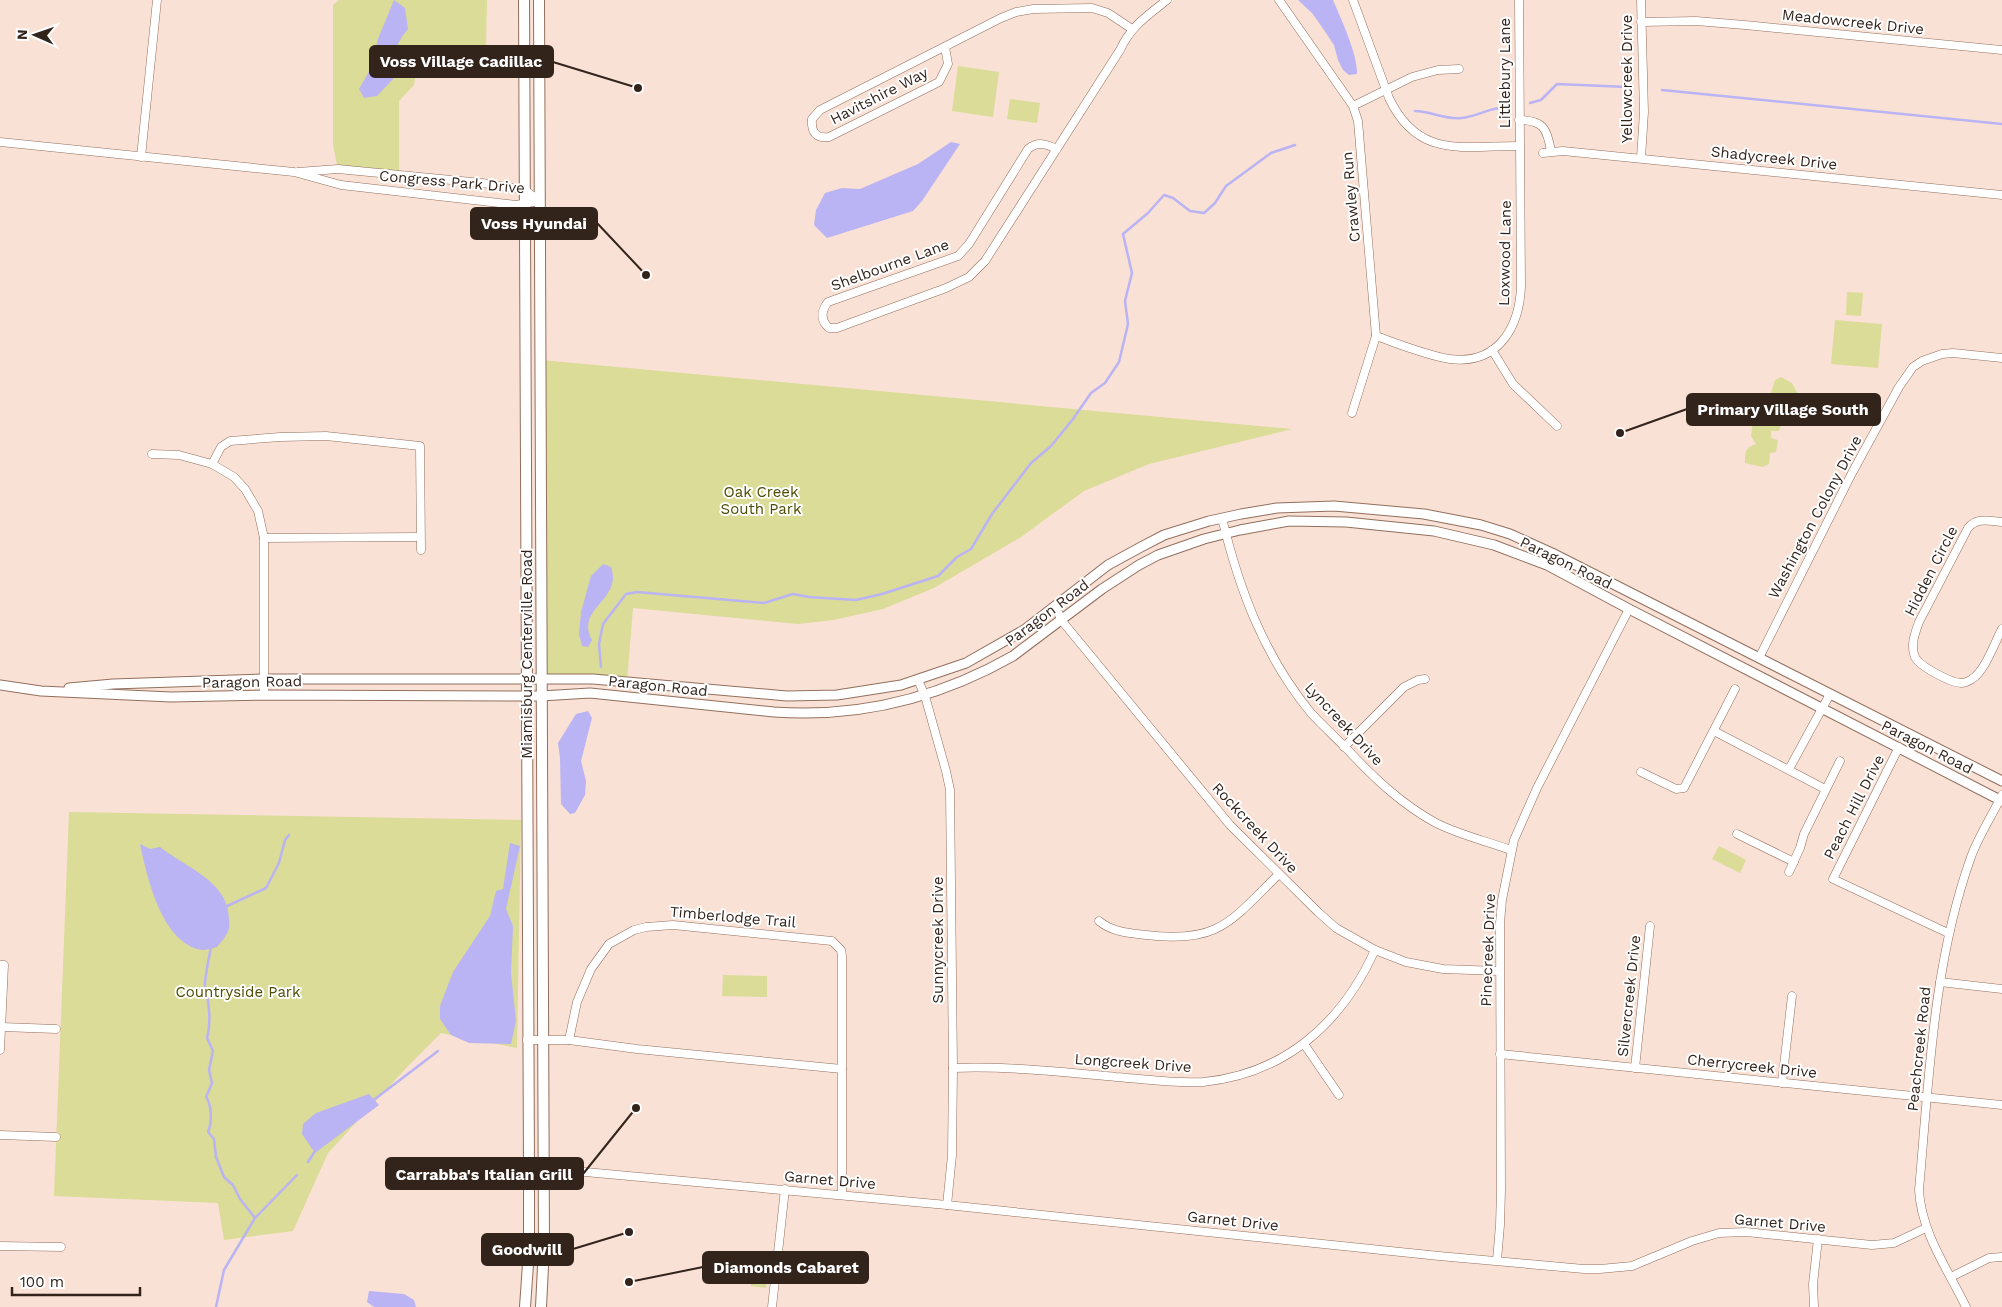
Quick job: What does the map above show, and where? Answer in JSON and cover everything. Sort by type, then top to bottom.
[{"type":"main road","name":"Miamisburg Centerville Road","points":[[524,0],[529,1169],[529,1250],[525,1307]]},
{"type":"main road","name":"Miamisburg Centerville Road","points":[[539,0],[541,696],[544,881],[544,1246],[541,1307]]},
{"type":"main road","points":[[524,42],[539,42]]},
{"type":"main road","points":[[525,485],[541,485]]},
{"type":"main road","points":[[528,881],[544,881]]},
{"type":"street","points":[[141,157],[157,0]]},
{"type":"street","name":"Shelbourne Lane","points":[[1057,149],[1039,143],[1028,149],[969,244],[958,256],[828,302],[823,308],[824,324],[829,328],[837,328],[946,288],[969,276],[984,261],[1057,149],[1132,28],[1167,0]]},
{"type":"street","name":"Crawley Run","points":[[1279,0],[1353,106],[1358,121],[1376,336],[1352,412]]},
{"type":"street","points":[[1353,0],[1395,112],[1410,130],[1430,142],[1450,146],[1519,146]]},
{"type":"street","name":"Littlebury Lane","points":[[1519,0],[1519,146]]},
{"type":"street","name":"Yellowcreek Drive","points":[[1641,0],[1644,112],[1641,158]]},
{"type":"street","name":"Havitshire Way","points":[[945,47],[948,64],[939,82],[829,137],[821,138],[814,134],[811,128],[812,119],[820,110],[1001,18],[1016,12],[1033,8],[1092,8],[1108,13],[1132,28]]},
{"type":"street","name":"Meadowcreek Drive","points":[[1641,22],[1696,21],[2002,50]]},
{"type":"street","points":[[1353,106],[1398,83],[1424,73],[1459,69]]},
{"type":"street","points":[[1519,120],[1531,120],[1541,125],[1549,140],[1551,151]]},
{"type":"street","name":"Congress Park Drive","points":[[0,142],[294,172],[338,170],[482,183],[525,190],[539,201]]},
{"type":"street","name":"Loxwood Lane","points":[[1376,336],[1448,358],[1469,359],[1492,350],[1510,332],[1515,322],[1520,301],[1519,146]]},
{"type":"street","name":"Shadycreek Drive","points":[[1543,153],[1551,151],[1641,158],[2002,195]]},
{"type":"street","name":"Congress Park Drive","points":[[294,172],[341,185],[525,204],[539,201]]},
{"type":"street","points":[[1492,350],[1513,384],[1557,426]]},
{"type":"street","name":"Washington Colony Drive","points":[[1759,658],[1852,473],[1909,372],[1922,361],[1942,354],[1953,353],[2002,358]]},
{"type":"street","points":[[212,464],[222,447],[230,441],[280,436],[326,436],[420,446],[421,550]]},
{"type":"street","points":[[152,454],[179,455],[212,464],[234,477],[249,495],[258,511],[264,538],[264,695]]},
{"type":"street","name":"Paragon Road","points":[[41,691],[113,684],[264,679],[616,680],[787,696],[845,694],[901,685],[974,658],[1024,630],[1108,565],[1164,535],[1222,518],[1277,508],[1334,506],[1424,514],[1481,525],[1510,534],[1552,553],[2002,781]]},
{"type":"street","name":"Lyncreek Drive","points":[[1222,518],[1244,594],[1261,635],[1290,685],[1311,712],[1387,789],[1417,812],[1454,831],[1511,850]]},
{"type":"street","name":"Hidden Circle","points":[[2002,522],[1981,520],[1976,521],[1968,528],[1919,622],[1914,655],[1920,664],[1945,678],[1960,683],[1966,682],[1974,678],[1980,671],[2002,629]]},
{"type":"street","name":"Paragon Road","points":[[0,685],[41,691],[100,695],[184,697],[264,695],[541,696],[590,694],[799,714],[826,712],[888,704],[925,696],[996,666],[1062,621],[1076,608],[1138,564],[1186,545],[1240,530],[1289,521],[1317,521],[1434,531],[1464,536],[1523,555],[1547,565],[1629,610],[2001,799]]},
{"type":"street","points":[[264,538],[420,537]]},
{"type":"street","name":"Rockcreek Drive","points":[[1055,606],[1062,621],[1230,825],[1336,928],[1375,950],[1425,966],[1443,969],[1499,971]]},
{"type":"street","name":"Pinecreek Drive","points":[[1496,1260],[1500,1225],[1499,971],[1502,900],[1511,850],[1537,788],[1629,610]]},
{"type":"street","points":[[1344,747],[1404,688],[1418,680],[1425,679]]},
{"type":"street","name":"Sunnycreek Drive","points":[[918,680],[925,696],[950,790],[953,1068],[952,1155],[947,1205]]},
{"type":"street","points":[[184,681],[184,697]]},
{"type":"street","points":[[1641,772],[1676,789],[1684,788],[1735,688]]},
{"type":"street","points":[[1789,769],[1830,694]]},
{"type":"street","points":[[1714,731],[1825,789]]},
{"type":"street","name":"Peach Hill Drive","points":[[1899,747],[1833,879],[1948,933]]},
{"type":"street","points":[[1789,872],[1804,834],[1840,761]]},
{"type":"street","name":"Peachcreek Road","points":[[1966,1307],[1926,1228],[1919,1190],[1927,1097],[1940,982],[1948,933],[1972,854],[2001,799]]},
{"type":"street","points":[[1737,834],[1794,862]]},
{"type":"street","points":[[1099,921],[1113,929],[1148,935],[1178,938],[1204,934],[1220,927],[1235,917],[1279,874]]},
{"type":"street","name":"Timberlodge Trail","points":[[569,1040],[577,1002],[591,969],[609,944],[634,930],[653,926],[673,925],[828,939],[837,944],[842,956],[842,1195]]},
{"type":"street","name":"Silvercreek Drive","points":[[1635,1068],[1650,926]]},
{"type":"street","name":"Longcreek Drive","points":[[953,1068],[1010,1067],[1167,1082],[1204,1082],[1233,1076],[1278,1060],[1304,1044],[1332,1019],[1344,1005],[1365,973],[1375,950]]},
{"type":"street","points":[[0,1050],[2,965]]},
{"type":"street","points":[[1940,982],[2002,989]]},
{"type":"street","points":[[1782,1083],[1792,996]]},
{"type":"street","points":[[2,1027],[56,1029]]},
{"type":"street","points":[[527,1040],[569,1040],[629,1048],[842,1069]]},
{"type":"street","points":[[1304,1044],[1339,1095]]},
{"type":"street","name":"Cherrycreek Drive","points":[[1500,1054],[2002,1105]]},
{"type":"street","points":[[0,1135],[56,1137]]},
{"type":"street","name":"Garnet Drive","points":[[529,1169],[785,1189],[1600,1270],[1632,1266],[1692,1241],[1719,1233],[1746,1232],[1883,1245],[1904,1239],[1926,1228]]},
{"type":"street","points":[[772,1307],[785,1189]]},
{"type":"street","points":[[1814,1307],[1813,1284],[1818,1240]]},
{"type":"street","points":[[0,1246],[61,1247]]},
{"type":"street","points":[[1951,1277],[1989,1258],[2002,1257]]},
{"type":"green space","points":[[339,0],[487,0],[486,49],[429,50],[418,59],[414,85],[399,101],[399,175],[338,169],[333,145],[333,5]]},
{"type":"green space","points":[[958,66],[999,72],[993,117],[952,111]]},
{"type":"green space","points":[[1010,99],[1040,103],[1037,123],[1007,119]]},
{"type":"green space","points":[[1847,292],[1863,293],[1861,316],[1846,315]]},
{"type":"green space","points":[[1835,320],[1882,324],[1878,368],[1831,364]]},
{"type":"green space","name":"Oak Creek South Park","points":[[541,360],[1292,429],[1149,464],[1084,491],[1021,537],[934,588],[883,609],[833,620],[798,624],[633,608],[627,681],[541,680]]},
{"type":"green space","points":[[1781,377],[1792,383],[1800,398],[1797,417],[1790,417],[1788,424],[1781,424],[1779,431],[1771,431],[1771,438],[1778,440],[1776,452],[1770,453],[1769,464],[1763,467],[1745,463],[1746,451],[1756,444],[1751,436],[1755,408],[1781,410],[1769,400],[1775,380]]},
{"type":"green space","name":"Countryside Park","points":[[69,812],[521,820],[517,1048],[441,1033],[328,1153],[293,1231],[224,1240],[218,1203],[54,1196]]},
{"type":"green space","points":[[1719,846],[1746,860],[1740,873],[1712,859]]},
{"type":"green space","points":[[723,975],[767,976],[767,997],[722,996]]},
{"type":"green space","points":[[754,1264],[769,1266],[766,1288],[751,1286]]},
{"type":"shaded area","points":[[394,0],[405,8],[408,29],[400,40],[395,52],[394,78],[377,96],[364,98],[359,89],[370,70],[378,39]]},
{"type":"shaded area","points":[[1298,0],[1333,0],[1352,47],[1357,74],[1349,75],[1343,70],[1334,45],[1312,13]]},
{"type":"shaded area","points":[[951,142],[960,144],[922,201],[913,211],[827,238],[814,225],[816,210],[825,193],[842,188],[860,189],[918,164]]},
{"type":"shaded area","points":[[603,564],[611,567],[613,578],[611,588],[589,620],[588,629],[592,640],[588,647],[582,646],[579,634],[581,612],[591,576]]},
{"type":"shaded area","points":[[588,711],[592,718],[581,761],[586,781],[585,795],[575,813],[570,814],[561,804],[558,743],[576,714]]},
{"type":"shaded area","points":[[510,843],[520,846],[506,909],[513,926],[511,973],[516,1021],[511,1044],[469,1043],[451,1035],[440,1019],[440,1006],[453,972],[490,916],[496,891],[503,889]]},
{"type":"shaded area","points":[[140,844],[150,849],[160,847],[204,877],[222,895],[227,907],[229,930],[217,947],[202,950],[188,945],[176,936],[167,923],[152,890]]},
{"type":"shaded area","points":[[369,1094],[379,1105],[315,1153],[302,1134],[303,1124],[316,1113]]},
{"type":"shaded area","points":[[369,1291],[404,1294],[414,1300],[416,1307],[374,1307],[367,1302]]},
{"type":"waterway","points":[[1530,103],[1541,100],[1557,84],[1627,87]]},
{"type":"waterway","points":[[1662,90],[2002,124]]},
{"type":"waterway","points":[[1415,111],[1455,118],[1467,117],[1507,107]]},
{"type":"waterway","points":[[601,667],[599,644],[603,624],[626,594],[637,592],[764,603],[793,594],[856,600],[882,594],[938,576],[957,557],[971,549],[992,514],[1031,463],[1051,446],[1091,393],[1105,383],[1119,362],[1128,324],[1125,301],[1132,273],[1123,234],[1148,213],[1164,195],[1173,198],[1190,211],[1204,213],[1215,203],[1226,186],[1271,153],[1295,145]]},
{"type":"waterway","points":[[225,907],[266,888],[279,863],[285,840],[289,835]]},
{"type":"waterway","points":[[211,946],[205,983],[209,1012],[207,1038],[213,1051],[209,1070],[212,1083],[206,1097],[211,1114],[208,1132],[214,1139],[216,1157],[224,1177],[233,1185],[240,1199],[255,1218]]},
{"type":"waterway","points":[[371,1102],[438,1051]]},
{"type":"waterway","points":[[308,1162],[315,1151]]},
{"type":"waterway","points":[[216,1307],[224,1270],[255,1218],[297,1175]]},
{"type":"place","name":"Voss Village Cadillac","points":[[638,88]]},
{"type":"place","name":"Voss Hyundai","points":[[646,275]]},
{"type":"place","name":"Primary Village South","points":[[1620,433]]},
{"type":"place","name":"Carrabba's Italian Grill","points":[[636,1108]]},
{"type":"place","name":"Goodwill","points":[[629,1232]]},
{"type":"place","name":"Diamonds Cabaret","points":[[629,1282]]}]
